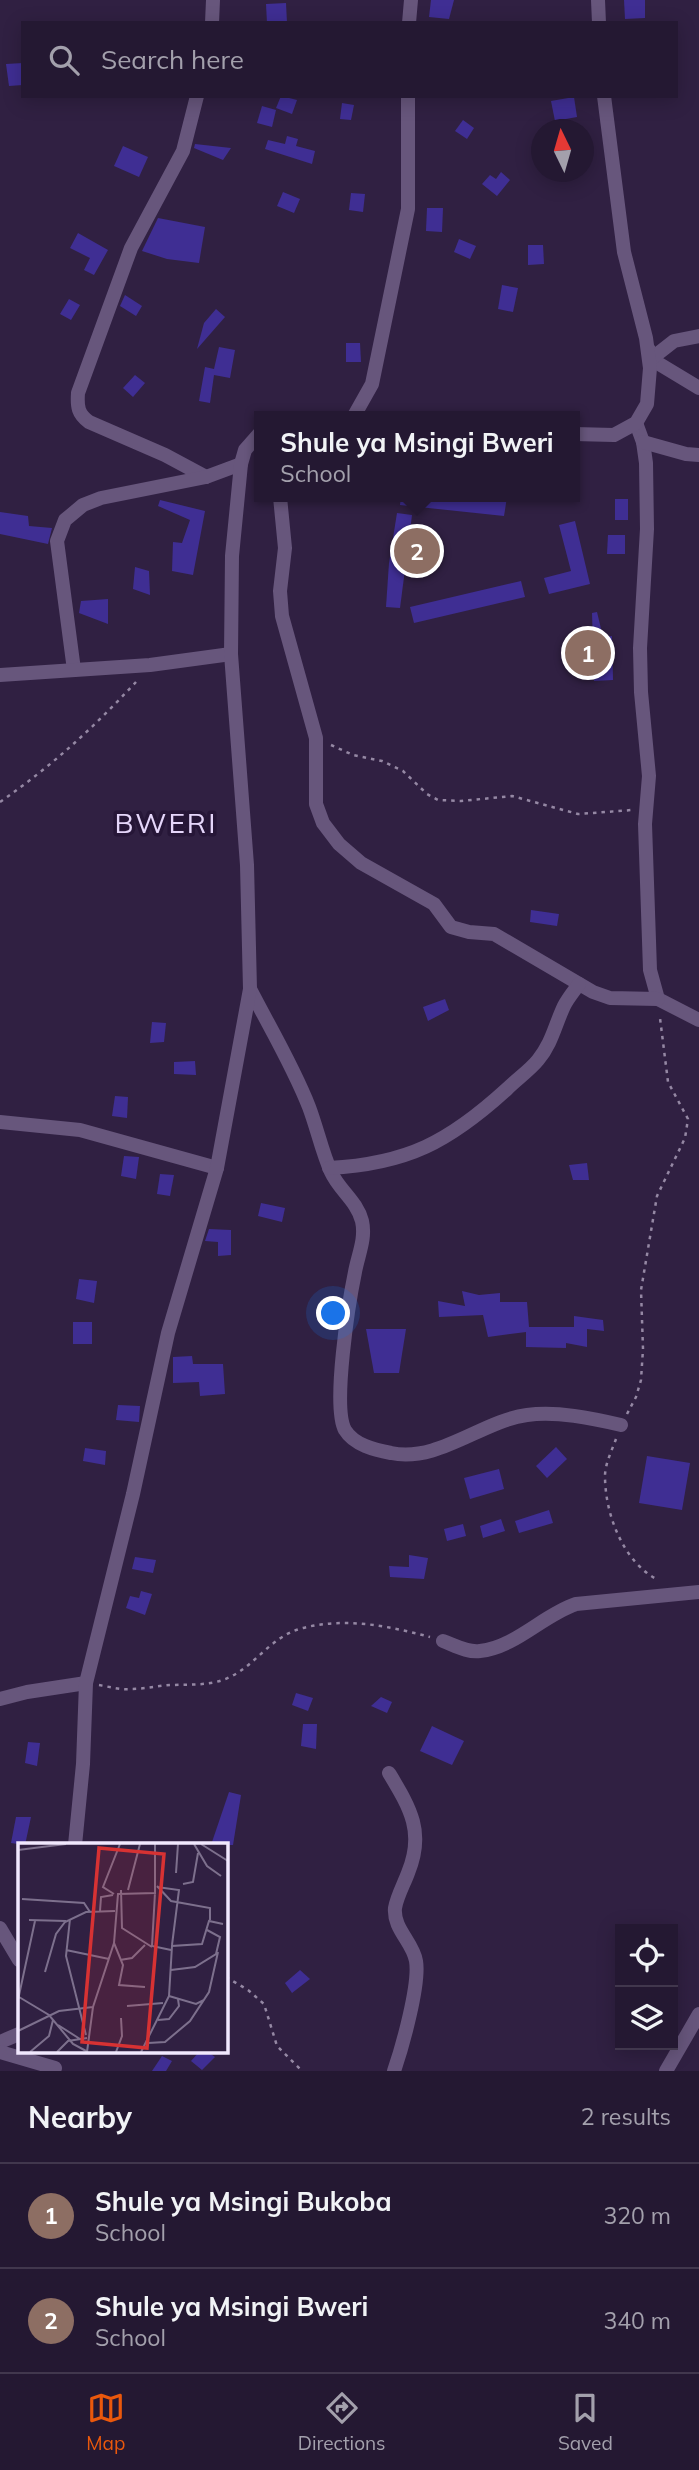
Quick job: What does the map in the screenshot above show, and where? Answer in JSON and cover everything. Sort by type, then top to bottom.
[{"type":"street","points":[[212,21],[213,0]]},
{"type":"street","points":[[409,21],[411,0]]},
{"type":"street","points":[[598,0],[599,21]]},
{"type":"street","points":[[196,98],[183,151],[131,248],[78,393],[77,404],[80,416],[89,422],[165,455],[206,477]]},
{"type":"street","points":[[357,411],[372,384],[408,209],[408,98]]},
{"type":"street","points":[[604,98],[624,252],[651,359],[699,388]]},
{"type":"street","points":[[651,359],[674,341],[699,336]]},
{"type":"street","points":[[580,434],[614,435],[636,423],[647,404],[650,368],[646,338]]},
{"type":"street","points":[[636,423],[643,442],[647,528],[640,648],[649,776],[645,809],[650,970],[658,999]]},
{"type":"street","points":[[75,1843],[83,1764],[86,1683],[133,1494],[168,1333],[217,1168],[250,989],[247,865],[231,654],[232,556],[241,464],[245,450],[254,440]]},
{"type":"street","points":[[643,442],[699,455]]},
{"type":"street","points":[[74,670],[57,541],[65,520],[83,505],[102,498],[206,477],[241,464]]},
{"type":"street","points":[[280,502],[285,548],[280,591],[282,616],[316,738],[316,804],[323,823],[339,844],[361,863],[434,904],[451,927],[494,934],[579,984],[610,998],[658,999],[699,1020]]},
{"type":"street","points":[[0,675],[150,665],[231,654]]},
{"type":"street","points":[[329,1168],[373,1164],[400,1158],[428,1147],[455,1131],[538,1060],[553,1039],[565,1004],[579,984]]},
{"type":"street","points":[[250,989],[295,1072],[329,1168],[358,1208],[364,1233],[349,1306],[340,1398],[340,1417],[345,1431],[355,1441],[393,1454],[413,1454],[463,1440],[498,1423],[527,1415],[567,1415],[621,1425]]},
{"type":"street","points":[[0,1122],[80,1130],[217,1168]]},
{"type":"street","points":[[443,1641],[479,1652],[522,1634],[560,1609],[576,1604],[699,1592]]},
{"type":"street","points":[[0,1699],[86,1683]]},
{"type":"street","points":[[389,1773],[407,1804],[416,1839],[412,1862],[396,1908],[396,1920],[413,1948],[417,1964],[416,1984],[394,2071]]},
{"type":"street","points":[[0,1928],[18,1958]]},
{"type":"street","points":[[666,2071],[699,2014]]},
{"type":"street","points":[[0,2042],[18,2034]]},
{"type":"street","points":[[0,2052],[55,2069]]},
{"type":"path","points":[[0,802],[42,772],[93,728],[150,665]]},
{"type":"path","points":[[316,738],[353,755],[382,761],[403,771],[427,794],[438,800],[461,801],[512,796],[578,814],[645,809]]},
{"type":"path","points":[[658,999],[668,1082],[688,1119],[685,1138],[657,1196],[641,1290],[643,1349],[640,1380],[636,1397],[621,1425],[605,1473],[607,1504],[617,1533],[631,1556],[650,1576],[661,1582]]},
{"type":"path","points":[[86,1683],[129,1690],[173,1685],[206,1685],[233,1676],[276,1640],[301,1628],[327,1624],[353,1623],[404,1630],[443,1641]]},
{"type":"path","points":[[228,1977],[264,2004],[277,2046],[302,2071]]},
{"type":"building","points":[[431,0],[454,0],[449,19],[429,17]]},
{"type":"building","points":[[624,0],[645,0],[645,18],[625,19]]},
{"type":"building","points":[[286,3],[287,21],[267,21],[266,4]]},
{"type":"building","points":[[21,63],[21,85],[9,86],[6,64]]},
{"type":"building","points":[[280,98],[297,100],[292,114],[276,108]]},
{"type":"building","points":[[574,98],[577,117],[555,119],[551,101]]},
{"type":"building","points":[[342,103],[354,105],[351,120],[340,119]]},
{"type":"building","points":[[262,106],[276,110],[272,127],[257,123]]},
{"type":"building","points":[[463,120],[474,128],[467,139],[455,131]]},
{"type":"building","points":[[287,136],[298,139],[296,146],[315,151],[312,164],[265,149],[268,140],[285,144]]},
{"type":"building","points":[[195,144],[231,148],[223,160],[194,148]]},
{"type":"building","points":[[123,146],[148,157],[139,177],[114,166]]},
{"type":"building","points":[[501,172],[510,180],[497,196],[482,184],[490,175],[496,179]]},
{"type":"building","points":[[283,192],[300,199],[294,213],[277,206]]},
{"type":"building","points":[[351,193],[365,194],[363,212],[349,210]]},
{"type":"building","points":[[427,208],[443,208],[442,232],[426,231]]},
{"type":"building","points":[[158,218],[205,227],[199,263],[167,259],[142,251]]},
{"type":"building","points":[[78,233],[108,250],[94,275],[84,270],[90,258],[70,248]]},
{"type":"building","points":[[459,239],[476,246],[470,259],[454,252]]},
{"type":"building","points":[[528,245],[543,245],[544,264],[528,265]]},
{"type":"building","points":[[502,285],[518,288],[513,312],[498,309]]},
{"type":"building","points":[[125,295],[142,306],[136,316],[120,306]]},
{"type":"building","points":[[69,299],[80,305],[71,320],[60,314]]},
{"type":"building","points":[[216,309],[225,317],[197,349],[204,323]]},
{"type":"building","points":[[346,343],[360,343],[361,362],[346,362]]},
{"type":"building","points":[[219,347],[235,350],[230,378],[214,375],[210,403],[199,401],[205,367],[214,369]]},
{"type":"building","points":[[135,375],[145,383],[133,397],[123,388]]},
{"type":"building","points":[[615,499],[628,499],[628,520],[615,520]]},
{"type":"building","points":[[160,500],[205,511],[193,575],[172,571],[173,542],[182,543],[190,520],[158,506]]},
{"type":"building","points":[[400,502],[506,502],[504,516],[400,505]]},
{"type":"building","points":[[0,512],[28,516],[29,526],[52,528],[48,544],[0,534]]},
{"type":"building","points":[[397,513],[412,515],[400,608],[386,607],[389,563]]},
{"type":"building","points":[[575,521],[590,584],[549,594],[544,578],[571,571],[559,525]]},
{"type":"building","points":[[608,535],[625,535],[625,554],[607,554]]},
{"type":"building","points":[[135,567],[149,571],[150,595],[133,589]]},
{"type":"building","points":[[521,581],[525,597],[414,623],[410,607]]},
{"type":"building","points":[[108,599],[108,624],[79,613],[81,601]]},
{"type":"building","points":[[597,612],[603,637],[612,636],[613,680],[594,681],[592,613]]},
{"type":"building","points":[[531,910],[559,914],[557,926],[530,922]]},
{"type":"building","points":[[445,999],[449,1010],[428,1021],[423,1007]]},
{"type":"building","points":[[152,1022],[166,1023],[164,1042],[150,1043]]},
{"type":"building","points":[[195,1061],[196,1075],[174,1074],[174,1062]]},
{"type":"building","points":[[115,1096],[128,1097],[127,1118],[112,1116]]},
{"type":"building","points":[[124,1156],[139,1157],[136,1179],[121,1176]]},
{"type":"building","points":[[587,1163],[589,1180],[573,1180],[569,1165]]},
{"type":"building","points":[[160,1174],[174,1175],[170,1196],[157,1194]]},
{"type":"building","points":[[261,1203],[285,1208],[282,1222],[258,1216]]},
{"type":"building","points":[[209,1229],[231,1230],[231,1255],[218,1256],[218,1242],[205,1241]]},
{"type":"building","points":[[79,1279],[97,1281],[94,1303],[76,1299]]},
{"type":"building","points":[[462,1291],[479,1295],[500,1293],[500,1302],[527,1302],[529,1327],[574,1327],[574,1316],[603,1320],[604,1331],[587,1329],[587,1347],[566,1343],[566,1348],[526,1347],[526,1332],[488,1337],[483,1315],[439,1317],[438,1301],[465,1306]]},
{"type":"building","points":[[73,1322],[92,1322],[92,1344],[73,1344]]},
{"type":"building","points":[[366,1329],[406,1329],[399,1373],[374,1373]]},
{"type":"building","points":[[192,1356],[193,1364],[223,1364],[225,1394],[200,1396],[199,1382],[173,1383],[173,1357]]},
{"type":"building","points":[[118,1405],[140,1406],[139,1422],[116,1420]]},
{"type":"building","points":[[556,1447],[567,1459],[547,1478],[536,1466]]},
{"type":"building","points":[[85,1448],[106,1451],[105,1465],[83,1461]]},
{"type":"building","points":[[647,1456],[690,1463],[682,1510],[639,1503]]},
{"type":"building","points":[[499,1469],[504,1489],[470,1499],[464,1478]]},
{"type":"building","points":[[549,1510],[553,1523],[519,1533],[515,1521]]},
{"type":"building","points":[[501,1519],[505,1531],[483,1538],[480,1526]]},
{"type":"building","points":[[463,1524],[466,1536],[447,1541],[444,1529]]},
{"type":"building","points":[[409,1555],[428,1558],[424,1579],[390,1577],[389,1566],[409,1567]]},
{"type":"building","points":[[135,1557],[156,1560],[153,1573],[132,1569]]},
{"type":"building","points":[[141,1591],[152,1594],[145,1615],[126,1608],[130,1596],[139,1598]]},
{"type":"building","points":[[296,1693],[313,1698],[308,1711],[292,1705]]},
{"type":"building","points":[[381,1697],[392,1702],[387,1713],[371,1706]]},
{"type":"building","points":[[303,1724],[317,1724],[316,1749],[301,1746]]},
{"type":"building","points":[[432,1726],[464,1741],[452,1765],[420,1751]]},
{"type":"building","points":[[28,1742],[40,1743],[37,1766],[25,1763]]},
{"type":"building","points":[[229,1792],[241,1795],[233,1845],[212,1843]]},
{"type":"building","points":[[16,1817],[31,1817],[25,1843],[11,1843]]},
{"type":"building","points":[[300,1970],[310,1979],[292,1993],[285,1983]]},
{"type":"building","points":[[197,2054],[211,2054],[215,2057],[202,2070],[191,2061]]},
{"type":"building","points":[[162,2056],[172,2061],[166,2071],[152,2071]]},
{"type":"place","name":"Shule ya Msingi Bweri","points":[[417,551]]},
{"type":"place","name":"Shule ya Msingi Bukoba","points":[[588,653]]},
{"type":"district","name":"BWERI","points":[[166,823]]}]
